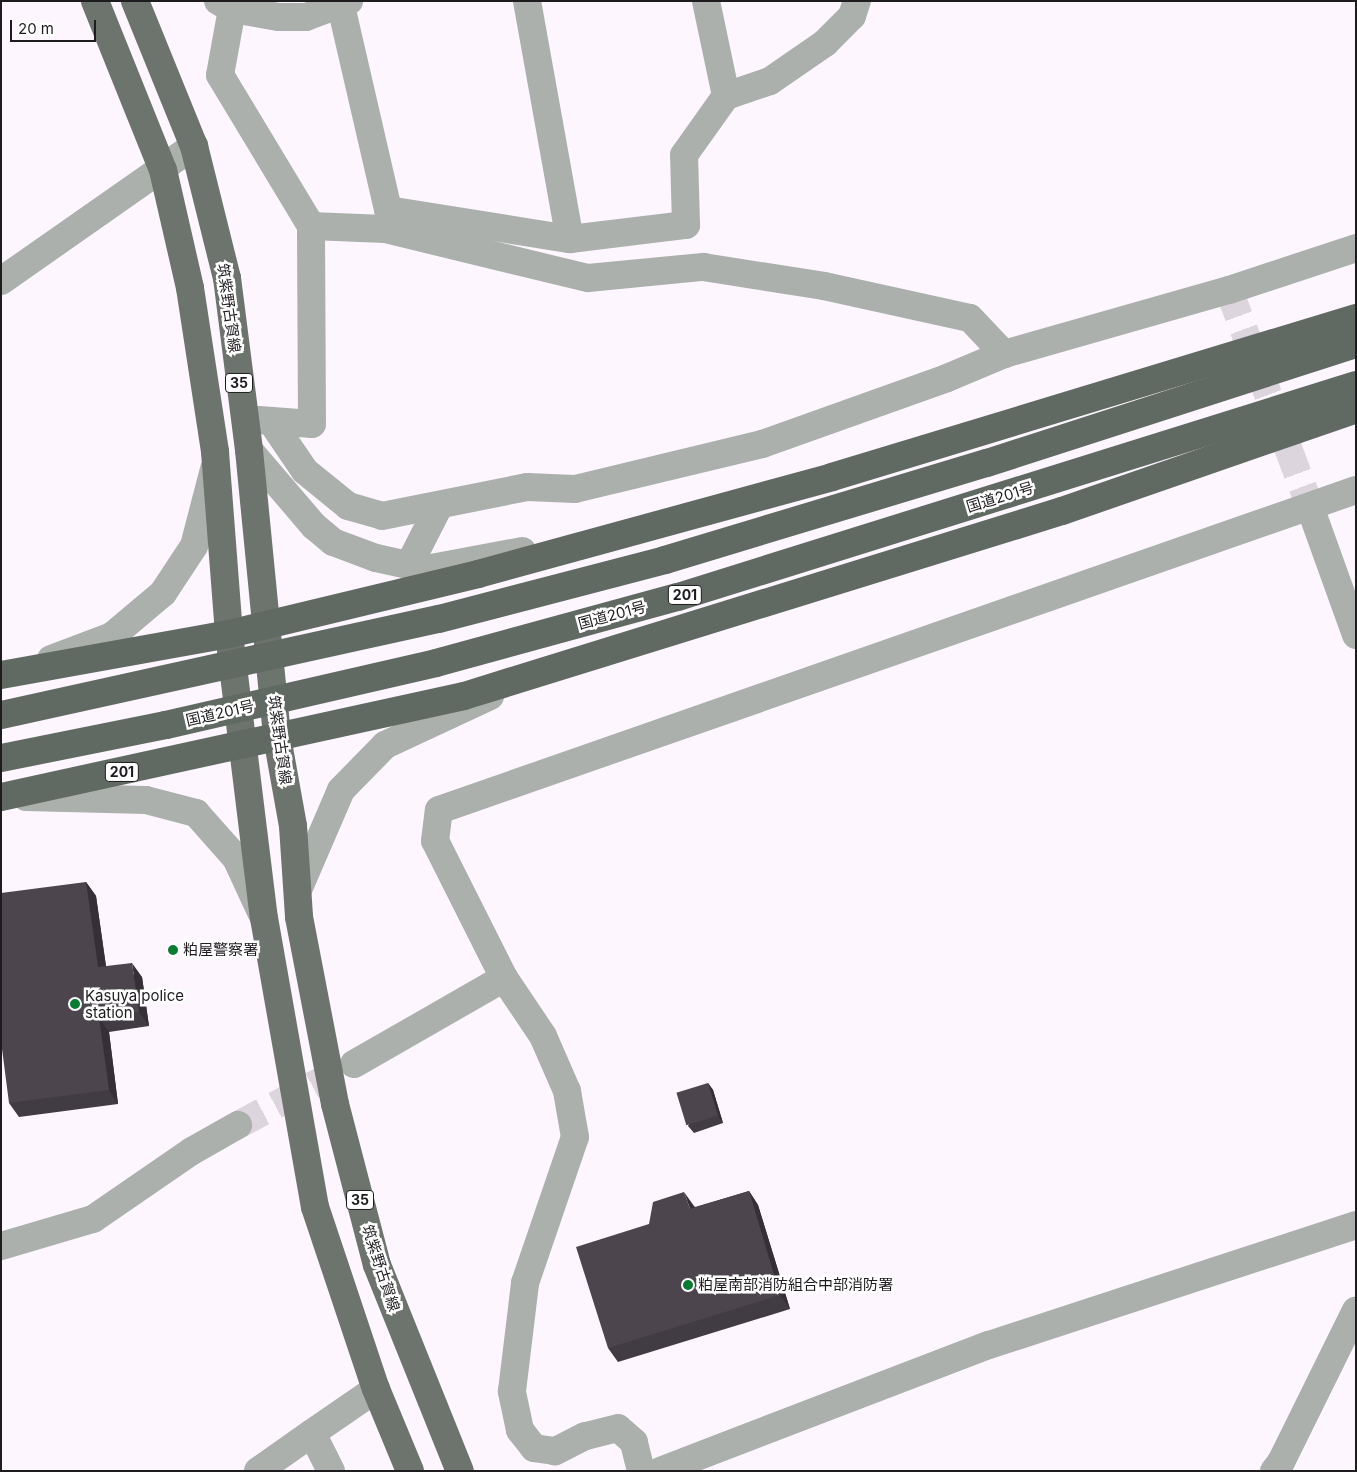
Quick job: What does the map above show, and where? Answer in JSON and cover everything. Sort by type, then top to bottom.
[{"type":"highway","points":[[8,674],[229,634],[478,574],[713,511],[1356,318]]},
{"type":"highway","points":[[1,715],[429,621],[665,560],[987,463],[1356,344]]},
{"type":"highway","name":"国道201号","points":[[1,758],[166,725],[436,663],[678,597],[1356,385]]},
{"type":"highway","name":"201","points":[[3,797],[244,746],[464,696],[1062,511],[1356,409]]},
{"type":"main road","name":"35","points":[[95,1],[163,170],[190,288],[215,452],[229,634],[264,918],[315,1207],[376,1389],[410,1471]]},
{"type":"main road","name":"筑紫野古賀線","points":[[135,1],[194,146],[227,278],[243,418],[249,450],[277,737],[293,826],[299,917],[335,1104],[377,1265],[460,1471]]},
{"type":"street","points":[[527,1],[570,239]]},
{"type":"street","points":[[706,1],[726,96]]},
{"type":"street","points":[[243,418],[312,424],[310,226],[220,75],[226,4],[279,17],[306,17],[345,4],[388,210],[570,239],[686,225],[684,155],[726,96],[770,81],[825,44],[852,16],[856,1]]},
{"type":"street","points":[[1,281],[163,170],[194,146]]},
{"type":"street","points":[[310,226],[385,229],[588,278],[703,267],[824,286],[970,318],[1004,354]]},
{"type":"street","points":[[271,421],[305,471],[348,506],[382,516],[527,487],[575,489],[762,444],[947,378],[1004,354],[1229,290],[1356,248]]},
{"type":"street","points":[[249,450],[293,504],[333,542],[376,558],[409,565],[435,567],[633,530],[713,511]]},
{"type":"street","points":[[8,674],[112,636],[163,593],[194,546],[212,482],[215,452]]},
{"type":"street","points":[[641,1471],[634,1442],[618,1428],[585,1436],[556,1452],[534,1448],[520,1430],[512,1391],[525,1283],[575,1137],[567,1091],[543,1036],[504,978],[435,841],[439,810],[857,661],[1356,490]]},
{"type":"street","points":[[409,565],[439,506]]},
{"type":"street","points":[[1310,507],[1356,635]]},
{"type":"street","points":[[298,890],[342,790],[385,745],[541,672]]},
{"type":"street","points":[[3,797],[146,800],[196,812],[236,858],[264,918]]},
{"type":"street","points":[[354,1064],[504,978]]},
{"type":"street","points":[[1,1246],[93,1219],[192,1152],[238,1125]]},
{"type":"street","points":[[660,1471],[989,1345],[1356,1225]]},
{"type":"street","points":[[1274,1471],[1281,1462],[1356,1310]]},
{"type":"street","points":[[258,1471],[376,1389]]},
{"type":"street","points":[[312,1433],[332,1471]]},
{"type":"building","name":"Kasuya police station","points":[[86,882],[98,967],[132,963],[139,1012],[99,1018],[109,1090],[9,1103],[1,1041],[1,893]]},
{"type":"building","points":[[708,1083],[718,1116],[686,1125],[676,1093]]},
{"type":"building","name":"粕屋南部消防組合中部消防署","points":[[749,1191],[780,1295],[608,1348],[576,1247],[649,1224],[653,1202],[684,1192],[690,1209]]},
{"type":"tunnel","points":[[1229,290],[1310,507]]},
{"type":"tunnel","points":[[238,1125],[349,1066]]},
{"type":"place","name":"粕屋警察署","points":[[173,950]]},
{"type":"place","name":"Kasuya police station","points":[[75,1004]]},
{"type":"place","name":"粕屋南部消防組合中部消防署","points":[[688,1285]]}]
